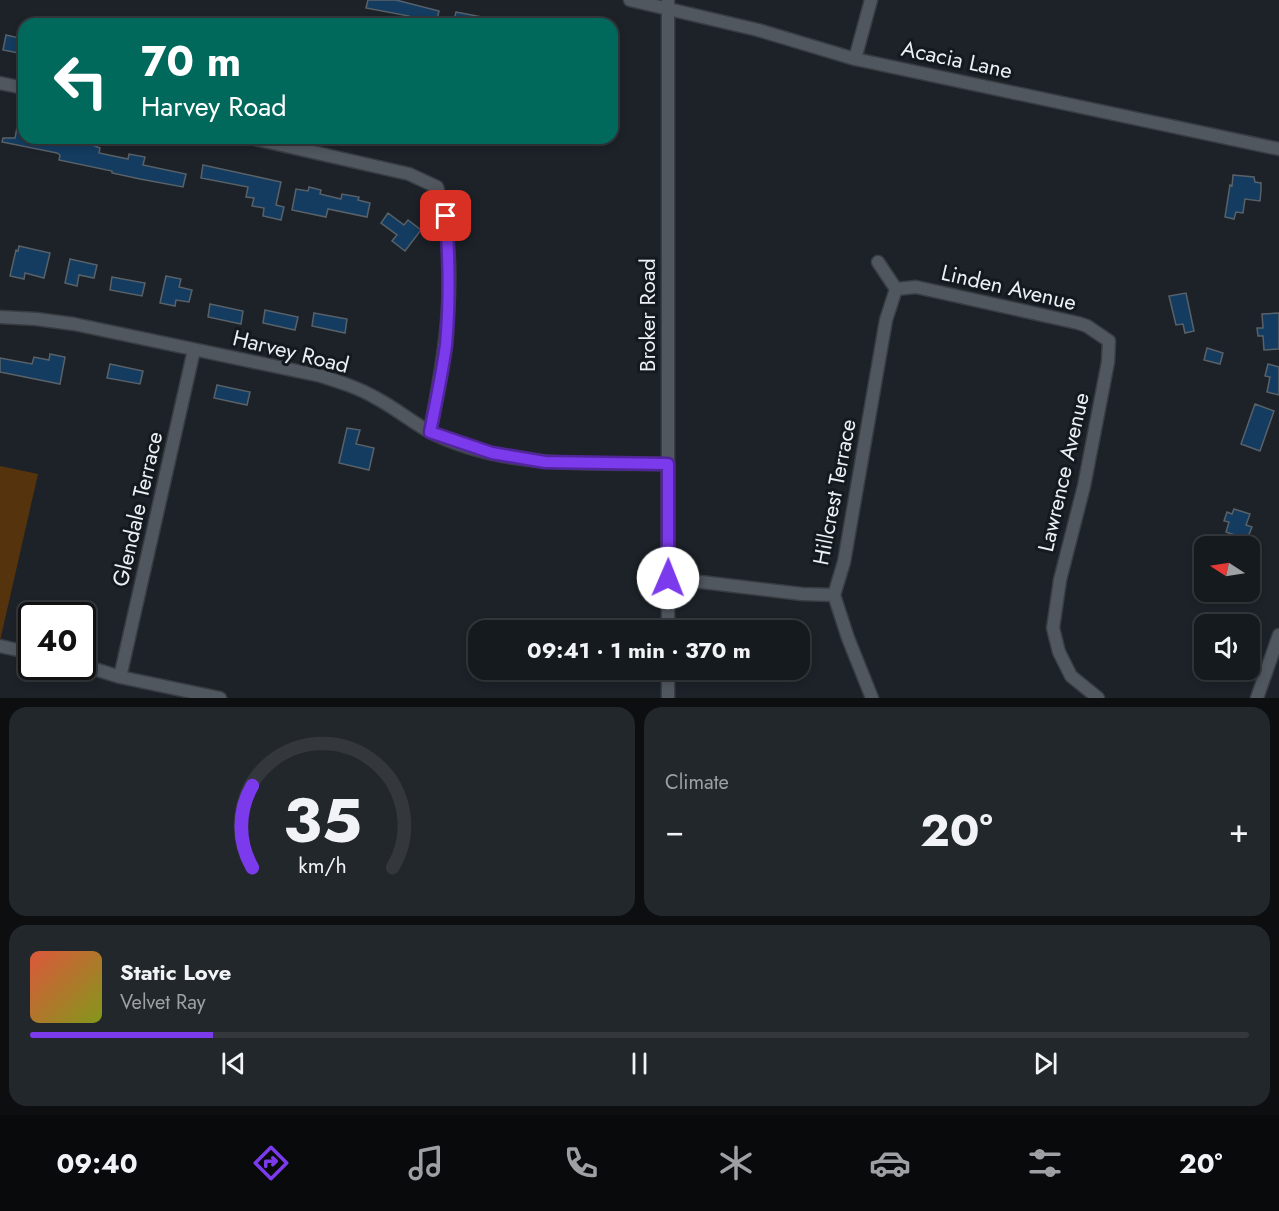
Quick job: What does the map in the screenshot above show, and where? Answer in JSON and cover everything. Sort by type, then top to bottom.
[{"type":"street","name":"Acacia Lane","points":[[630,0],[668,4],[855,59],[1279,149]]},
{"type":"street","points":[[855,59],[871,0]]},
{"type":"street","name":"Broker Road","points":[[668,4],[668,620]]},
{"type":"street","points":[[0,83],[18,87]]},
{"type":"street","points":[[277,144],[409,174],[437,187],[446,216],[449,260],[448,311],[443,363],[430,432]]},
{"type":"street","points":[[878,262],[896,289]]},
{"type":"street","name":"Linden Avenue","points":[[896,289],[916,287],[1078,323],[1087,326],[1109,341]]},
{"type":"street","name":"Hillcrest Terrace","points":[[872,698],[834,595],[844,562],[886,320],[896,289]]},
{"type":"street","name":"Harvey Road","points":[[0,317],[74,324],[321,376],[376,398],[430,432],[492,453],[545,462],[668,464]]},
{"type":"street","name":"Lawrence Avenue","points":[[1098,698],[1071,676],[1059,652],[1053,628],[1108,362],[1109,341]]},
{"type":"street","name":"Glendale Terrace","points":[[120,677],[194,350]]},
{"type":"street","points":[[668,578],[802,594],[834,595]]},
{"type":"street","points":[[1257,698],[1279,635]]},
{"type":"street","points":[[0,646],[18,650]]},
{"type":"street","points":[[96,669],[120,677],[220,698]]},
{"type":"street","points":[[668,680],[668,698]]},
{"type":"shaded area","points":[[0,466],[38,474],[0,641]]},
{"type":"building","points":[[368,0],[396,0],[439,11],[437,18],[409,18],[409,16],[366,8]]},
{"type":"building","points":[[456,12],[488,18],[454,18]]},
{"type":"building","points":[[6,35],[18,38],[18,53],[3,50]]},
{"type":"building","points":[[18,122],[18,144],[90,144],[100,148],[99,153],[128,159],[129,154],[145,157],[143,165],[186,174],[183,187],[59,160],[60,155],[57,153],[2,142],[3,138],[15,138]]},
{"type":"building","points":[[203,165],[281,182],[276,205],[284,207],[281,220],[263,216],[264,208],[252,206],[254,198],[246,197],[248,187],[201,178]]},
{"type":"building","points":[[1233,175],[1254,177],[1255,182],[1261,183],[1260,201],[1245,199],[1243,213],[1236,212],[1234,219],[1225,217]]},
{"type":"building","points":[[309,187],[321,190],[320,194],[341,199],[342,194],[359,197],[358,200],[370,203],[367,217],[328,209],[326,217],[292,210],[296,189],[308,191]]},
{"type":"building","points":[[388,213],[404,225],[408,220],[421,230],[405,251],[392,241],[397,235],[381,223]]},
{"type":"building","points":[[19,246],[50,253],[44,278],[25,273],[24,279],[10,276]]},
{"type":"building","points":[[70,259],[97,265],[94,278],[79,275],[77,286],[65,283]]},
{"type":"building","points":[[166,276],[181,279],[179,287],[192,290],[189,302],[176,300],[175,306],[160,303]]},
{"type":"building","points":[[112,277],[145,283],[142,296],[110,290]]},
{"type":"building","points":[[1186,293],[1194,331],[1185,333],[1183,324],[1176,325],[1169,296]]},
{"type":"building","points":[[210,304],[243,311],[241,324],[208,317]]},
{"type":"building","points":[[265,310],[298,317],[295,330],[263,323]]},
{"type":"building","points":[[314,313],[347,319],[345,333],[312,326]]},
{"type":"building","points":[[1279,313],[1279,349],[1264,350],[1263,336],[1258,336],[1257,328],[1263,328],[1262,314]]},
{"type":"building","points":[[1207,348],[1223,353],[1220,364],[1204,360]]},
{"type":"building","points":[[50,354],[65,357],[60,384],[0,372],[0,358],[32,364],[34,357],[49,360]]},
{"type":"building","points":[[110,364],[143,371],[140,384],[107,378]]},
{"type":"building","points":[[1268,364],[1279,367],[1279,395],[1267,392],[1270,377],[1265,376]]},
{"type":"building","points":[[217,385],[250,392],[247,405],[214,398]]},
{"type":"building","points":[[1255,404],[1274,411],[1260,451],[1241,444]]},
{"type":"building","points":[[347,428],[360,430],[356,444],[374,448],[369,470],[339,463]]},
{"type":"building","points":[[1234,509],[1250,514],[1246,525],[1252,527],[1248,536],[1238,536],[1226,532],[1229,522],[1224,521],[1227,512],[1232,514]]},
{"type":"route","points":[[446,216],[449,260],[446,346],[430,432],[492,453],[545,462],[668,464],[668,578]]}]
